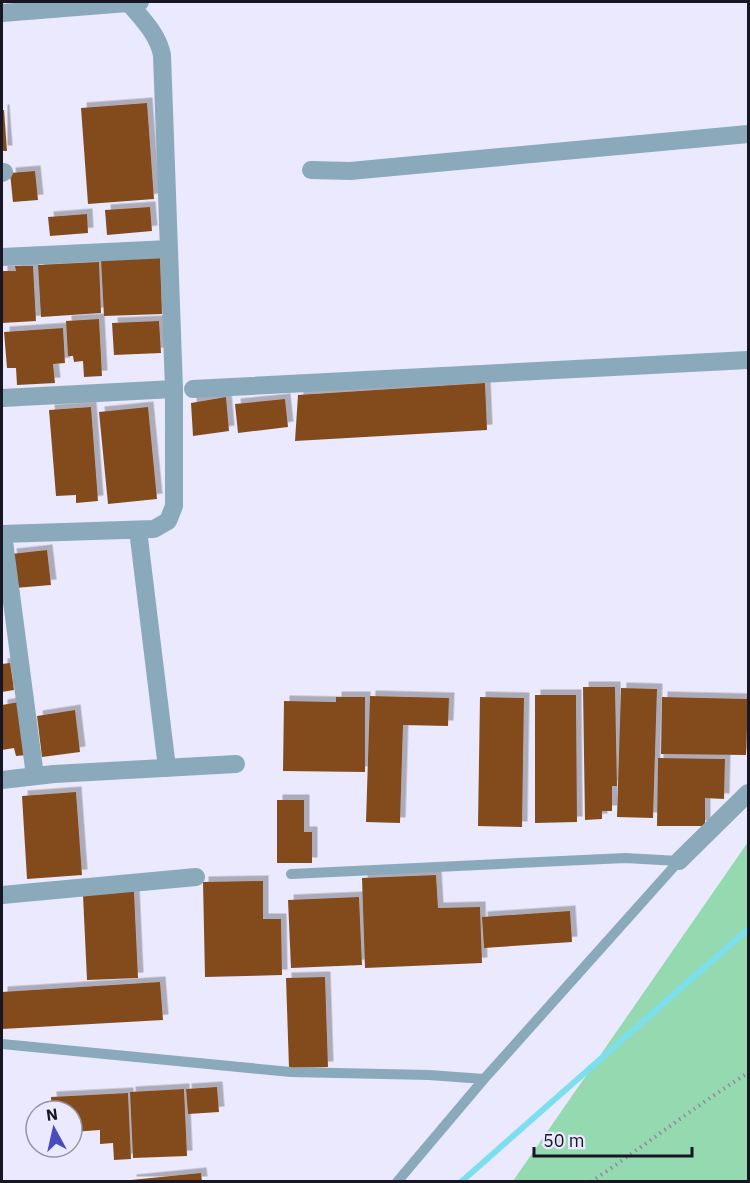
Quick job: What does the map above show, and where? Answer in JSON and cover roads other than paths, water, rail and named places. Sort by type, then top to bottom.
[{"type":"street","points":[[2,13],[136,2],[160,45],[162,55],[174,389],[174,506],[168,521],[154,529],[2,534],[35,776]]},
{"type":"street","points":[[311,170],[350,171],[748,134]]},
{"type":"street","points":[[2,257],[169,249]]},
{"type":"street","points":[[193,389],[748,360]]},
{"type":"street","points":[[2,398],[174,389]]},
{"type":"street","points":[[138,530],[167,768]]},
{"type":"street","points":[[2,780],[236,764]]},
{"type":"street","points":[[679,861],[748,793]]},
{"type":"street","points":[[2,895],[196,877]]},
{"type":"lane","points":[[291,874],[625,858],[679,861]]},
{"type":"lane","points":[[397,1182],[483,1079],[679,861]]},
{"type":"lane","points":[[2,1044],[291,1072],[429,1075],[483,1079]]},
{"type":"waterway","points":[[461,1182],[748,929]]}]
